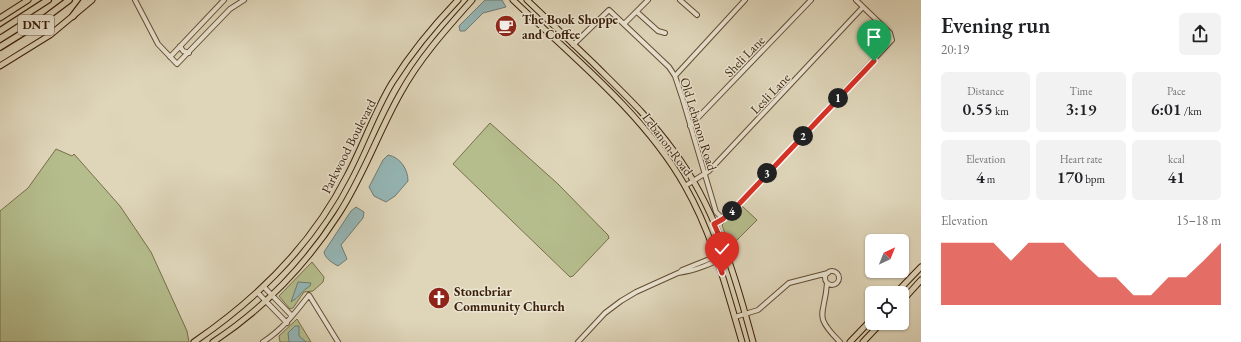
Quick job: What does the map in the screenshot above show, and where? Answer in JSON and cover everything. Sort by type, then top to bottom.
[{"type":"highway","name":"DNT","points":[[0,31],[48,0]]},
{"type":"highway","name":"DNT","points":[[0,47],[36,24],[69,0]]},
{"type":"highway","points":[[73,16],[85,0]]},
{"type":"main road","points":[[0,18],[28,0]]},
{"type":"main road","points":[[2,64],[50,35],[92,0]]},
{"type":"main road","name":"Parkwood Boulevard","points":[[194,342],[202,340],[258,293],[302,246],[340,189],[391,84],[424,38],[458,0]]},
{"type":"main road","name":"Parkwood Boulevard","points":[[213,342],[235,328],[266,301],[311,252],[338,215],[400,93],[415,69],[443,33],[472,0]]},
{"type":"main road","name":"Lebanon Road","points":[[512,0],[567,51],[638,121],[671,163],[685,186],[718,258],[742,342]]},
{"type":"main road","name":"Lebanon Road","points":[[527,0],[651,121],[674,150],[694,181],[727,254],[753,342]]},
{"type":"main road","points":[[567,51],[573,45]]},
{"type":"main road","points":[[367,133],[377,137]]},
{"type":"main road","points":[[340,189],[349,194]]},
{"type":"main road","points":[[302,246],[311,252]]},
{"type":"main road","points":[[903,286],[921,268]]},
{"type":"main road","points":[[909,293],[921,280]]},
{"type":"main road","points":[[850,342],[865,326]]},
{"type":"main road","points":[[863,342],[874,330]]},
{"type":"street","points":[[134,0],[153,36],[177,64],[228,11],[244,0]]},
{"type":"street","points":[[170,57],[224,0]]},
{"type":"street","points":[[624,24],[648,0]]},
{"type":"street","points":[[680,0],[697,15]]},
{"type":"street","points":[[675,76],[745,0]]},
{"type":"street","name":"Sheli Lane","points":[[690,126],[811,0]]},
{"type":"street","points":[[714,224],[723,219],[892,40],[890,33],[856,0]]},
{"type":"street","points":[[220,4],[228,11]]},
{"type":"street","name":"Lesli Lane","points":[[685,186],[703,175],[715,165],[863,7]]},
{"type":"street","name":"Old Lebanon Road","points":[[573,45],[609,10],[661,59],[675,76],[703,175],[716,212],[723,219]]},
{"type":"street","points":[[637,12],[658,30],[665,33]]},
{"type":"street","points":[[180,46],[183,51],[188,52]]},
{"type":"street","points":[[578,342],[605,313],[621,301],[651,284],[680,272],[684,273],[727,254]]},
{"type":"street","points":[[735,317],[758,310],[789,283],[833,272],[838,275],[838,282],[826,292]]},
{"type":"street","points":[[828,273],[826,292],[822,304],[823,321],[840,342]]},
{"type":"street","points":[[817,276],[833,285]]},
{"type":"street","points":[[264,287],[292,316]]},
{"type":"street","points":[[258,293],[287,323]]},
{"type":"street","points":[[262,342],[287,323],[309,295],[338,342]]},
{"type":"street","points":[[271,336],[274,342]]},
{"type":"green space","points":[[490,123],[558,184],[608,235],[609,238],[573,276],[570,277],[453,164]]},
{"type":"green space","points":[[56,149],[72,156],[74,154],[120,206],[151,252],[187,331],[189,342],[0,342],[0,211],[28,188]]},
{"type":"green space","points":[[741,205],[757,220],[730,247],[722,225]]},
{"type":"green space","points":[[312,262],[324,277],[323,282],[313,291],[304,292],[293,308],[290,309],[279,296]]},
{"type":"green space","points":[[297,319],[311,342],[280,342],[279,336]]},
{"type":"water","points":[[485,0],[502,0],[506,7],[483,13],[465,31],[460,31],[459,26]]},
{"type":"water","points":[[388,155],[400,161],[407,172],[408,181],[395,196],[386,202],[374,196],[369,187],[383,160]]},
{"type":"water","points":[[356,207],[364,212],[363,218],[341,245],[347,259],[338,266],[328,259],[324,252],[351,211]]},
{"type":"water","points":[[298,282],[311,283],[310,286],[291,302]]},
{"type":"water","points":[[295,326],[299,326],[299,336],[306,342],[289,342],[288,333]]},
{"type":"place","name":"The Book Shoppe and Coffee","points":[[506,26]]},
{"type":"place","name":"Stonebriar Community Church","points":[[439,298]]},
{"type":"route","points":[[722,273],[718,260],[727,254],[714,224],[723,219],[739,204],[874,61]]}]
